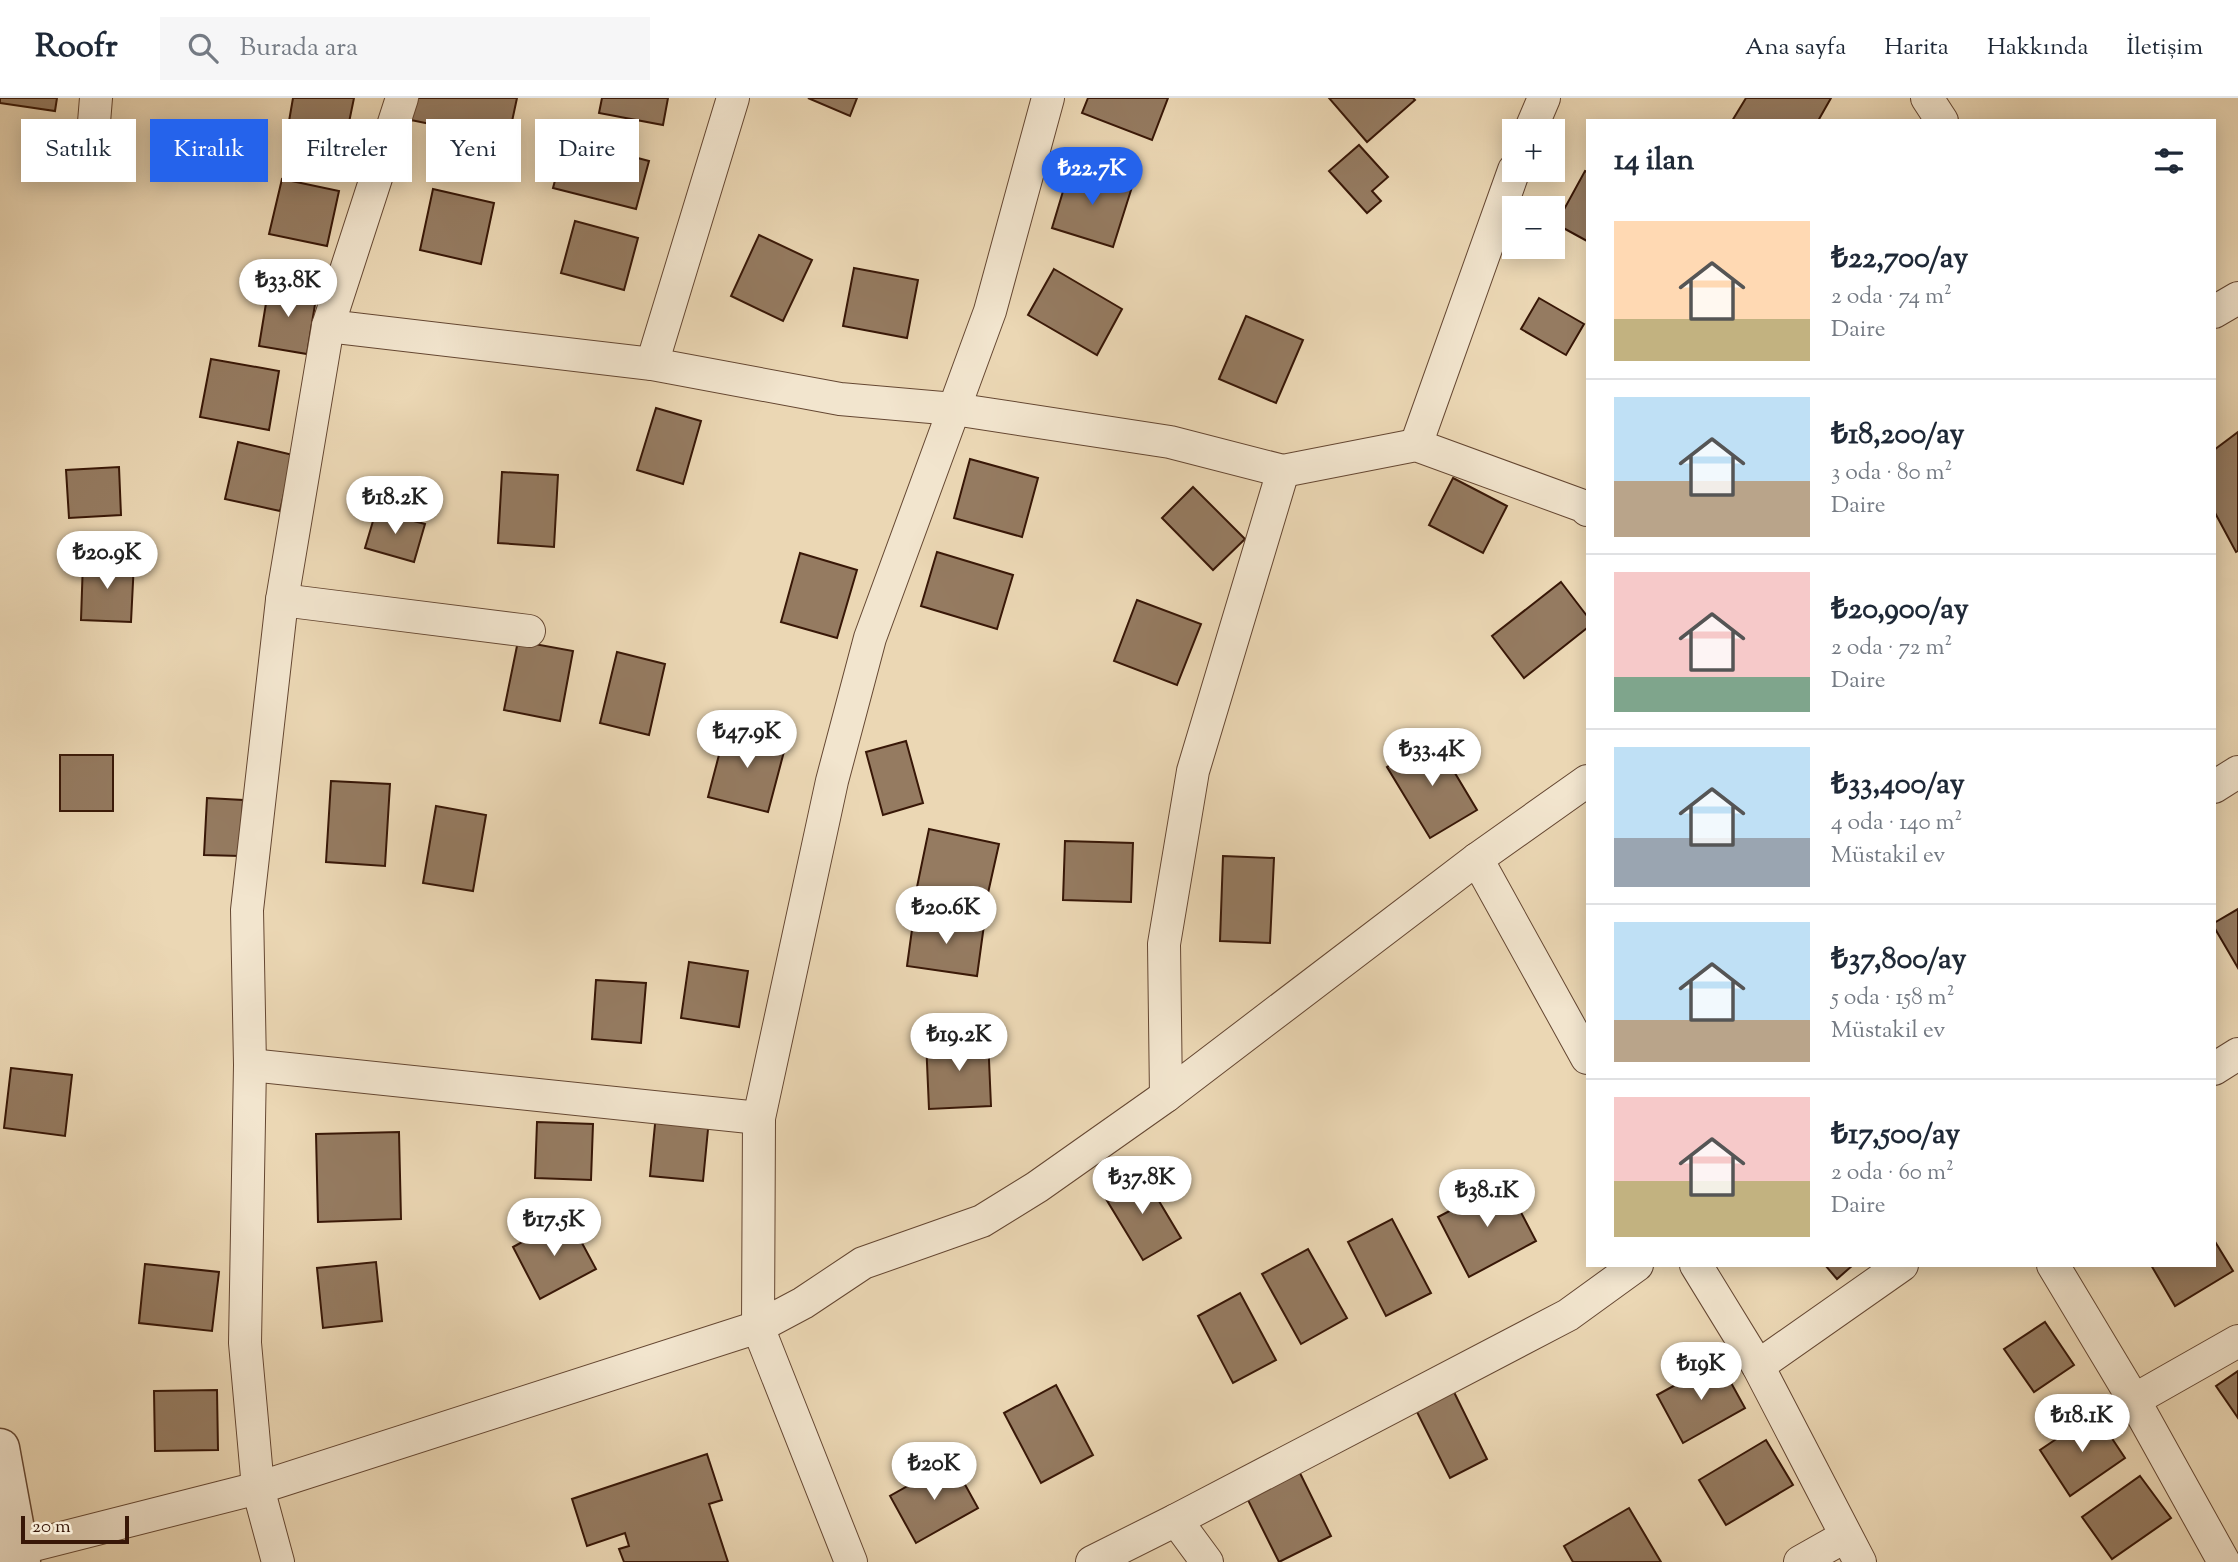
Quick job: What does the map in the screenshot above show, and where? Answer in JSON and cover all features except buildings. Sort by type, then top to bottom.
[{"type":"street","points":[[94,119],[96,98]]},
{"type":"street","points":[[278,1562],[258,1488],[245,1343],[250,1065],[247,910],[282,600],[328,326],[402,98]]},
{"type":"street","points":[[652,364],[733,98]]},
{"type":"street","points":[[850,1562],[758,1327],[759,1118],[832,781],[870,638],[990,311],[1048,98]]},
{"type":"street","points":[[1535,119],[1544,98]]},
{"type":"street","points":[[1927,98],[1941,119]]},
{"type":"street","points":[[1416,444],[1510,182]]},
{"type":"street","points":[[2216,311],[2238,298]]},
{"type":"street","points":[[328,326],[652,364],[840,399],[954,409],[1170,442],[1283,471],[1416,444],[1586,509]]},
{"type":"street","points":[[1166,1096],[1164,944],[1194,771],[1283,471]]},
{"type":"street","points":[[282,600],[529,631]]},
{"type":"street","points":[[2216,786],[2238,772]]},
{"type":"street","points":[[0,1448],[13,1554],[258,1488],[758,1327],[803,1303],[863,1263],[982,1221],[1037,1187],[1166,1096],[1477,859],[1586,783]]},
{"type":"street","points":[[1477,859],[1586,1056]]},
{"type":"street","points":[[2216,1068],[2238,1054]]},
{"type":"street","points":[[250,1065],[759,1118]]},
{"type":"street","points":[[1093,1562],[1568,1315],[1634,1267]]},
{"type":"street","points":[[1697,1267],[1758,1366],[1853,1549],[1800,1562]]},
{"type":"street","points":[[1758,1366],[1899,1267]]},
{"type":"street","points":[[2054,1267],[2134,1400],[2224,1562]]},
{"type":"street","points":[[2134,1400],[2238,1341]]},
{"type":"street","points":[[1176,1520],[1207,1562]]}]
